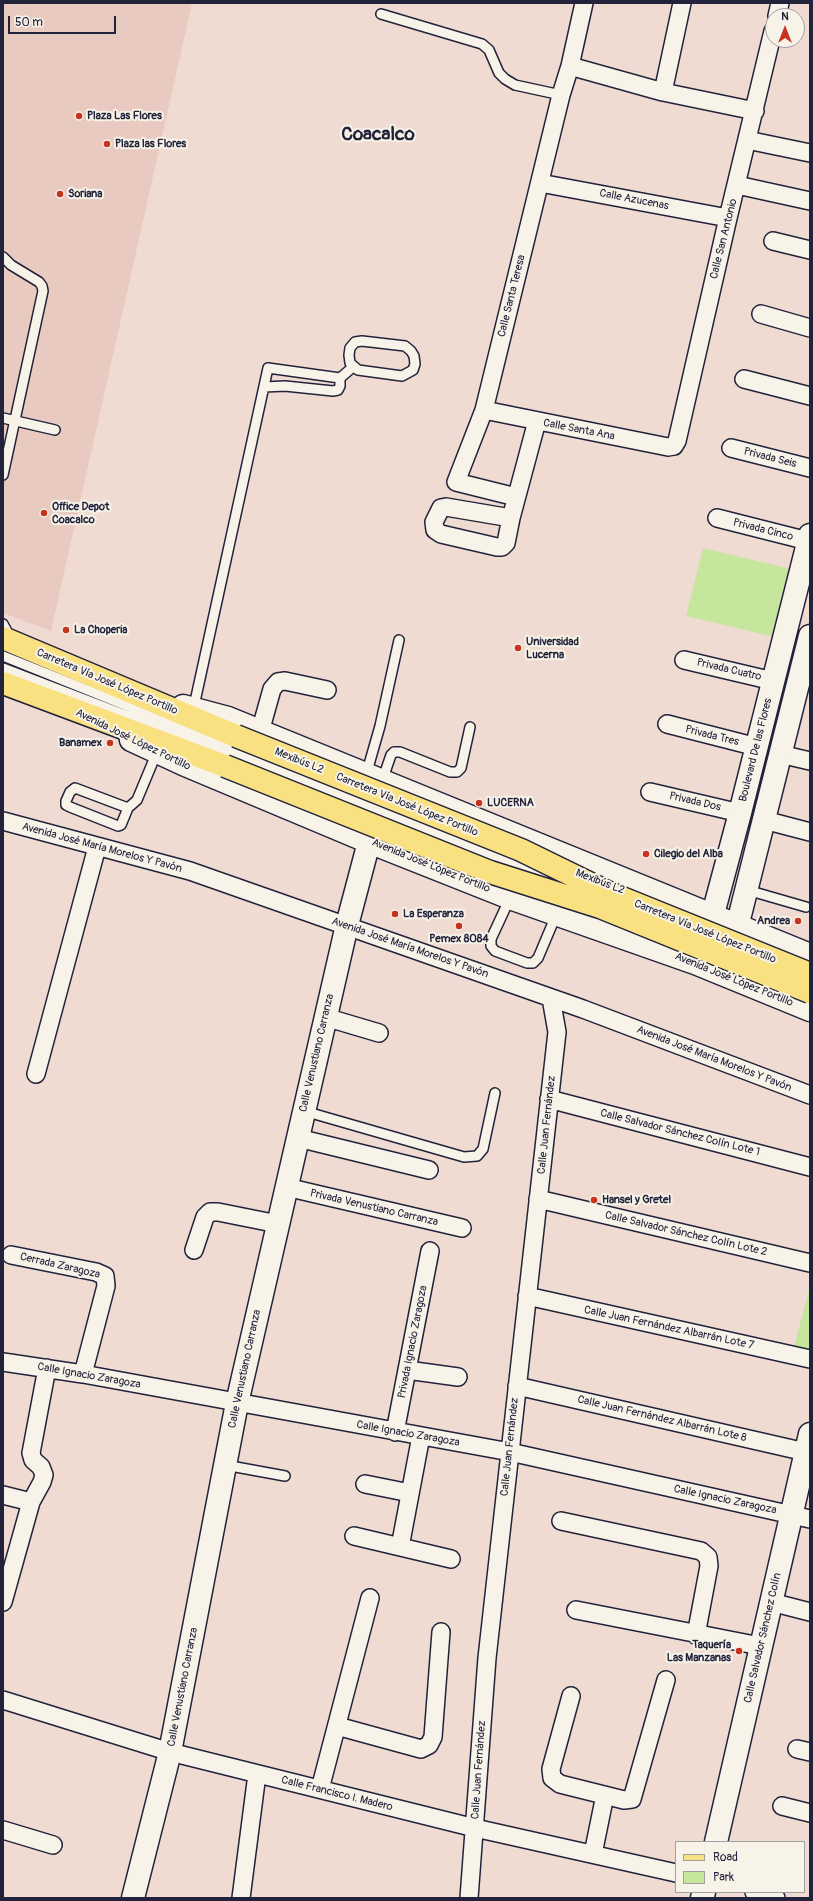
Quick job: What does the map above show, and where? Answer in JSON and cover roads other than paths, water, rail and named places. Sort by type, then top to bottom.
[{"type":"main road","name":"Carretera Vía José López Portillo","points":[[5,640],[103,679],[236,736],[521,850],[607,892],[810,974]]},
{"type":"main road","name":"Carretera Vía José López Portillo","points":[[3,683],[225,766],[490,872],[600,907],[810,992]]},
{"type":"street","points":[[584,3],[570,66],[663,92],[755,111]]},
{"type":"street","points":[[663,92],[682,3]]},
{"type":"street","name":"Calle San Antonio","points":[[674,446],[677,441],[728,218],[769,48]]},
{"type":"street","name":"Calle Santa Teresa","points":[[452,506],[456,482],[484,410],[561,95],[570,66]]},
{"type":"street","points":[[747,140],[810,153]]},
{"type":"street","name":"Calle Azucenas","points":[[540,183],[728,218]]},
{"type":"street","points":[[737,185],[810,201]]},
{"type":"street","points":[[773,241],[810,250]]},
{"type":"street","points":[[761,314],[810,328]]},
{"type":"street","points":[[744,379],[810,396]]},
{"type":"street","name":"Calle Santa Ana","points":[[484,410],[668,447],[674,446]]},
{"type":"street","points":[[511,518],[452,506],[441,508],[434,522],[435,530],[441,534],[497,547],[506,543],[516,497],[537,421]]},
{"type":"street","name":"Privada Seis","points":[[731,448],[810,468]]},
{"type":"street","points":[[456,482],[516,497]]},
{"type":"street","name":"Privada Cinco","points":[[717,518],[809,538]]},
{"type":"street","name":"Boulevard De las Flores","points":[[704,940],[740,814],[809,538]]},
{"type":"street","points":[[730,950],[747,890],[780,754],[804,689],[810,636]]},
{"type":"street","name":"Privada Cuatro","points":[[684,660],[773,681]]},
{"type":"street","name":"Avenida José López Portillo","points":[[103,679],[228,718],[374,778],[704,940],[730,950],[810,1010]]},
{"type":"street","points":[[260,732],[272,688],[278,682],[285,681],[327,690]]},
{"type":"street","name":"Avenida José López Portillo","points":[[59,704],[157,752],[369,842],[510,898],[557,913],[704,940],[730,950],[810,955]]},
{"type":"street","name":"Privada Tres","points":[[667,724],[757,747]]},
{"type":"street","points":[[780,754],[810,761]]},
{"type":"street","name":"Privada Dos","points":[[650,792],[740,814]]},
{"type":"street","points":[[764,820],[810,832]]},
{"type":"street","name":"Avenida José María Morelos Y Pavón","points":[[3,822],[190,871],[551,998],[810,1095]]},
{"type":"street","name":"Calle Venustiano Carranza","points":[[133,1898],[170,1752],[237,1403],[347,926],[369,842]]},
{"type":"street","points":[[36,1074],[97,847]]},
{"type":"street","name":"Calle Juan Fernández","points":[[469,1898],[487,1658],[557,1032],[551,998]]},
{"type":"street","points":[[326,1017],[379,1033]]},
{"type":"street","name":"Calle Salvador Sánchez Colín Lote 1","points":[[549,1099],[810,1167]]},
{"type":"street","points":[[298,1138],[429,1170]]},
{"type":"street","name":"Privada Venustiano Carranza","points":[[286,1187],[462,1228]]},
{"type":"street","name":"Calle Salvador Sánchez Colín Lote 2","points":[[538,1199],[810,1263]]},
{"type":"street","points":[[194,1250],[205,1217],[210,1212],[218,1212],[278,1224]]},
{"type":"street","name":"Privada Ignacio Zaragoza","points":[[395,1432],[430,1252]]},
{"type":"street","name":"Cerrada Zaragoza","points":[[11,1255],[96,1272],[105,1276],[106,1286],[83,1374]]},
{"type":"street","name":"Calle Juan Fernández Albarrán Lote 7","points":[[527,1296],[810,1359]]},
{"type":"street","name":"Calle Ignacio Zaragoza","points":[[3,1362],[83,1374],[510,1452],[801,1517]]},
{"type":"street","points":[[3,1602],[31,1502],[42,1482],[44,1474],[41,1467],[33,1460],[31,1453],[47,1368]]},
{"type":"street","points":[[407,1370],[458,1377]]},
{"type":"street","name":"Calle Juan Fernández Albarrán Lote 8","points":[[517,1386],[809,1446]]},
{"type":"street","points":[[400,1546],[421,1436]]},
{"type":"street","name":"Calle Salvador Sánchez Colín","points":[[716,1841],[771,1602],[801,1517],[809,1446]]},
{"type":"street","points":[[365,1484],[410,1493]]},
{"type":"street","points":[[3,1495],[31,1502]]},
{"type":"street","points":[[561,1521],[701,1551],[708,1557],[709,1566],[696,1635]]},
{"type":"street","points":[[354,1536],[451,1559]]},
{"type":"street","points":[[320,1790],[370,1598]]},
{"type":"street","points":[[771,1602],[810,1612]]},
{"type":"street","points":[[576,1610],[696,1635],[760,1646]]},
{"type":"street","points":[[337,1726],[421,1749],[429,1745],[432,1737],[441,1632]]},
{"type":"street","points":[[571,1696],[551,1769],[552,1778],[560,1784],[624,1800],[632,1799],[666,1680]]},
{"type":"street","name":"Calle Francisco I. Madero","points":[[3,1700],[170,1752],[475,1828],[675,1872]]},
{"type":"street","points":[[246,1897],[257,1774]]},
{"type":"street","points":[[592,1854],[605,1795]]},
{"type":"street","points":[[782,1806],[810,1813]]},
{"type":"street","points":[[3,1830],[53,1845]]},
{"type":"street","points":[[758,1893],[776,1898]]},
{"type":"lane","points":[[381,14],[482,44],[489,50],[499,73],[505,79],[515,84],[561,95]]},
{"type":"lane","points":[[3,257],[11,265],[39,282],[42,286],[3,475]]},
{"type":"lane","points":[[362,341],[405,346],[411,351],[415,364],[413,370],[402,376],[364,373],[353,367],[349,355],[350,348],[355,342],[362,341]]},
{"type":"lane","points":[[192,708],[196,697],[268,368],[340,378],[353,367]]},
{"type":"lane","points":[[264,387],[285,386],[333,391],[338,390],[340,386],[340,378]]},
{"type":"lane","points":[[3,418],[55,430]]},
{"type":"lane","points":[[786,631],[810,636]]},
{"type":"lane","name":"Mexibús L2","points":[[5,640],[704,940]]},
{"type":"lane","points":[[374,778],[380,726],[399,640]]},
{"type":"lane","name":"Mexibús L2","points":[[3,668],[262,767],[558,885],[704,940]]},
{"type":"lane","points":[[374,778],[394,752],[400,752],[450,772],[457,772],[461,768],[470,727]]},
{"type":"lane","points":[[128,808],[75,788],[70,792],[66,800],[66,805],[70,807],[121,826],[124,823],[128,808],[137,800],[157,752]]},
{"type":"lane","points":[[747,890],[806,907]]},
{"type":"lane","points":[[510,898],[491,939],[491,946],[496,951],[527,963],[533,963],[538,958],[557,913]]},
{"type":"lane","points":[[730,950],[810,977]]},
{"type":"lane","points":[[730,950],[810,988]]},
{"type":"lane","points":[[304,1111],[464,1157],[477,1156],[483,1149],[495,1093]]},
{"type":"lane","points":[[225,1465],[285,1476]]},
{"type":"place","name":"Plaza Las Flores","points":[[79,116]]},
{"type":"place","name":"Plaza las Flores","points":[[107,144]]},
{"type":"place","name":"Soriana","points":[[60,194]]},
{"type":"place","name":"Office Depot Coacalco","points":[[44,513]]},
{"type":"place","name":"La Choperia","points":[[66,630]]},
{"type":"place","name":"Universidad Lucerna","points":[[518,648]]},
{"type":"place","name":"Banamex","points":[[110,743]]},
{"type":"place","name":"LUCERNA","points":[[479,803]]},
{"type":"place","name":"Cilegio del Alba","points":[[646,854]]},
{"type":"place","name":"La Esperanza","points":[[395,914]]},
{"type":"place","name":"Andrea","points":[[798,921]]},
{"type":"place","name":"Pemex 8084","points":[[459,926]]},
{"type":"place","name":"Hansel y Gretel","points":[[594,1200]]},
{"type":"place","name":"Taquería Las Manzanas","points":[[739,1651]]},
{"type":"district","name":"Coacalco","points":[[378,135]]}]
